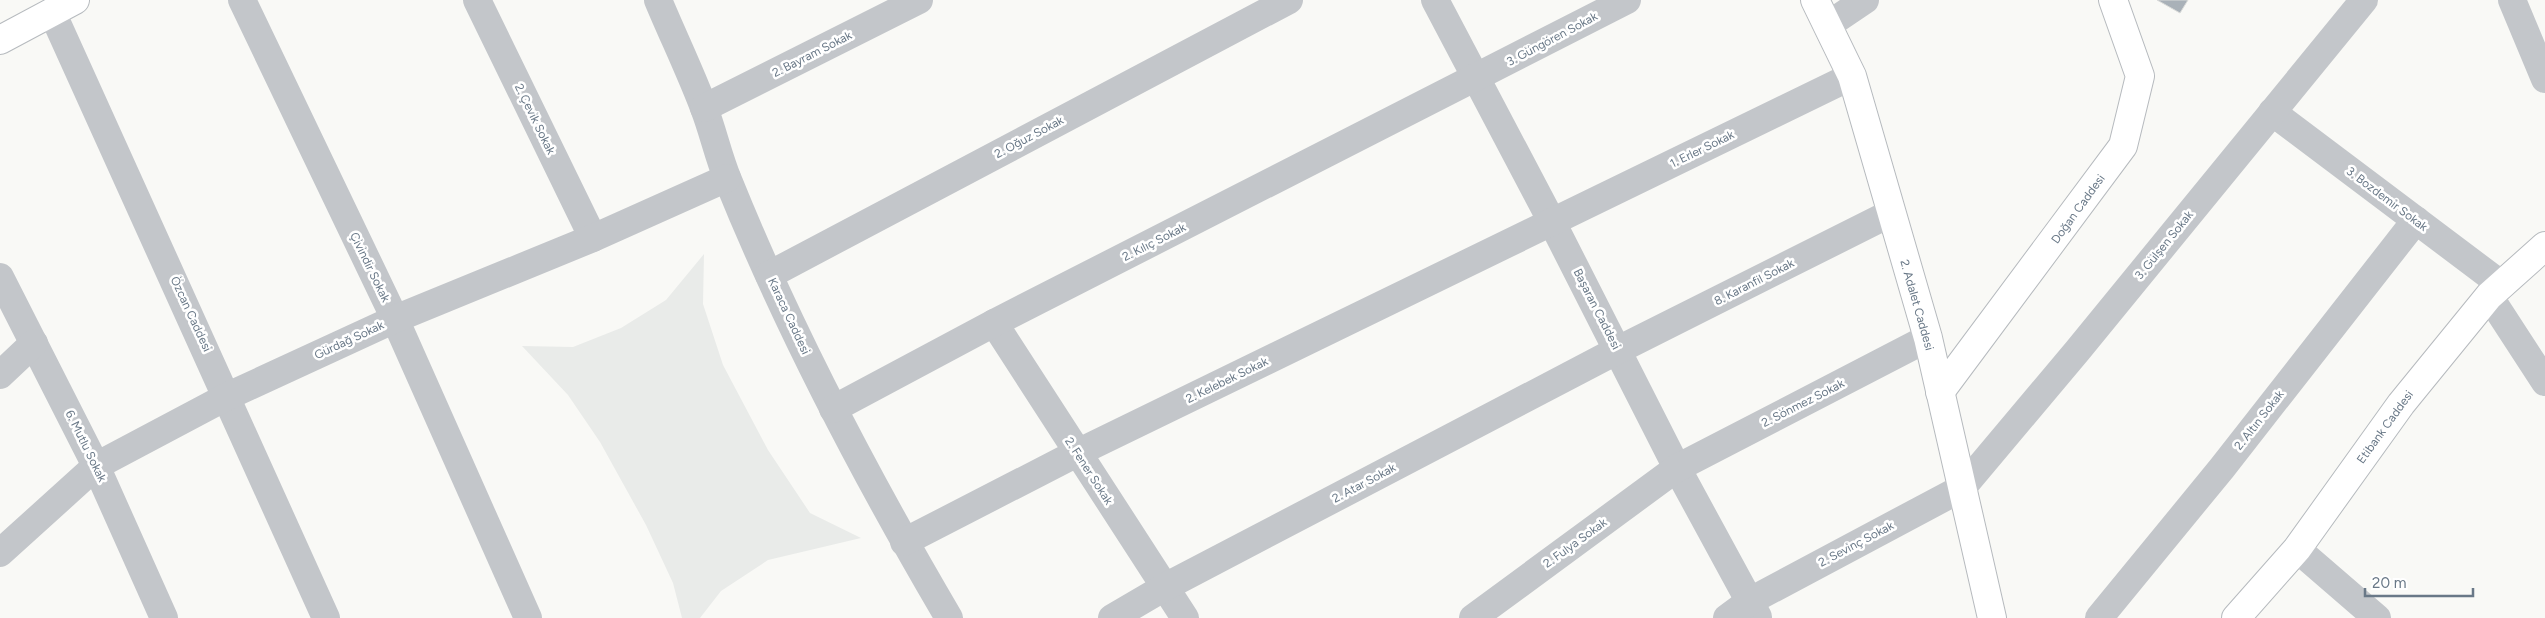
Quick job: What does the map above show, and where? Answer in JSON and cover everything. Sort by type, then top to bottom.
[{"type":"main road","name":"2. Adalet Caddesi","points":[[1815,0],[1852,76],[1928,338],[1992,618]]},
{"type":"main road","name":"Doğan Caddesi","points":[[1940,392],[2124,146],[2140,76],[2113,0]]},
{"type":"main road","points":[[0,40],[64,6]]},
{"type":"main road","name":"Etibank Caddesi","points":[[2236,618],[2297,549],[2401,404],[2496,290],[2545,246]]},
{"type":"street","name":"Çivindir Sokak","points":[[242,0],[395,319],[528,618]]},
{"type":"street","name":"2. Çevik Sokak","points":[[477,0],[593,238]]},
{"type":"street","name":"Karaca Caddesi","points":[[658,0],[704,108],[727,178],[769,275],[833,409],[904,542],[949,618]]},
{"type":"street","name":"2. Bayram Sokak","points":[[704,108],[919,0]]},
{"type":"street","name":"2. Oğuz Sokak","points":[[769,275],[1288,0]]},
{"type":"street","name":"Başaran Caddesi","points":[[1435,0],[1552,222],[1677,468],[1754,609]]},
{"type":"street","name":"3. Güngören Sokak","points":[[1477,79],[1627,0]]},
{"type":"street","points":[[1828,25],[1865,0]]},
{"type":"street","name":"3. Gülşen Sokak","points":[[1962,488],[2078,350],[2364,0]]},
{"type":"street","points":[[2512,0],[2545,79]]},
{"type":"street","name":"Özcan Caddesi","points":[[64,6],[228,396],[326,618]]},
{"type":"street","name":"1. Erler Sokak","points":[[1552,222],[1852,76]]},
{"type":"street","name":"2. Kılıç Sokak","points":[[833,409],[994,323],[1477,79]]},
{"type":"street","name":"3. Bozdemir Sokak","points":[[2272,112],[2416,220],[2496,290],[2545,382]]},
{"type":"street","name":"Gürdağ Sokak","points":[[0,553],[96,466],[228,396],[395,319],[593,238],[727,178]]},
{"type":"street","name":"8. Karanfil Sokak","points":[[1618,350],[1891,214]]},
{"type":"street","name":"2. Altın Sokak","points":[[2099,618],[2222,468],[2416,220]]},
{"type":"street","name":"2. Kelebek Sokak","points":[[904,542],[1077,453],[1552,222]]},
{"type":"street","name":"6. Mutlu Sokak","points":[[0,277],[96,466],[154,613]]},
{"type":"street","name":"2. Fener Sokak","points":[[994,323],[1185,618]]},
{"type":"street","name":"2. Sönmez Sokak","points":[[1677,468],[1928,338]]},
{"type":"street","points":[[0,375],[34,343]]},
{"type":"street","name":"2. Atar Sokak","points":[[1112,618],[1165,587],[1618,350]]},
{"type":"street","name":"2. Fulya Sokak","points":[[1472,618],[1677,468]]},
{"type":"street","name":"2. Sevinç Sokak","points":[[1727,618],[1754,609],[1962,488]]},
{"type":"street","points":[[2297,549],[2377,618]]},
{"type":"shaded area","points":[[704,254],[703,304],[723,365],[768,450],[810,513],[861,538],[768,560],[721,591],[700,618],[682,618],[673,583],[646,525],[600,442],[568,395],[522,346],[573,347],[621,328],[666,300]]},
{"type":"building","points":[[2157,0],[2188,0],[2180,13]]}]
